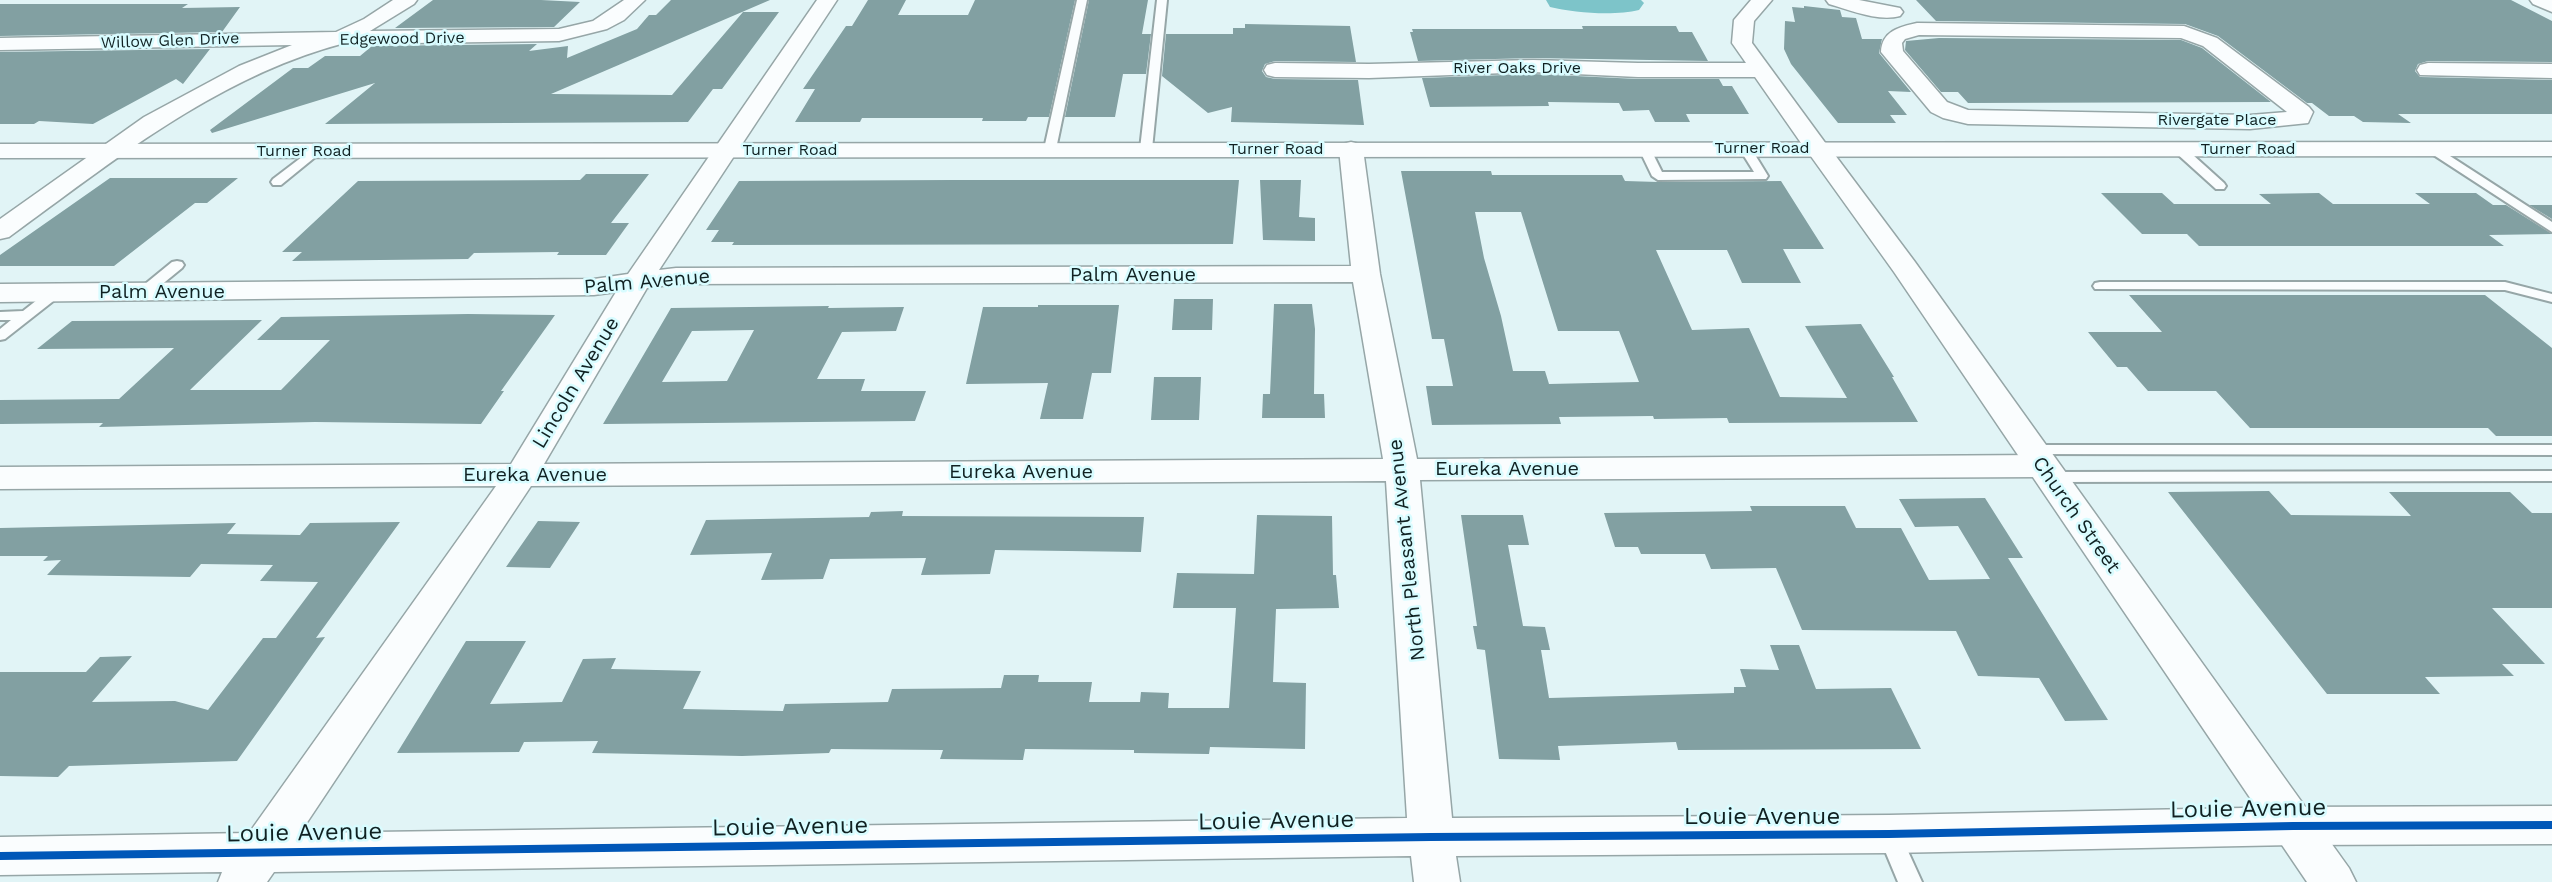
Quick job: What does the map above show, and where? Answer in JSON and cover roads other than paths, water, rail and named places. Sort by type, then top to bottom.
[{"type":"street","points":[[340,38],[371,23],[407,0]]},
{"type":"street","name":"Edgewood Drive","points":[[0,231],[152,122],[247,71],[306,47],[340,38],[558,35],[591,30],[610,21],[634,0]]},
{"type":"street","name":"Lincoln Avenue","points":[[251,867],[520,475],[638,282],[724,150],[827,0]]},
{"type":"street","name":"Church Street","points":[[1761,0],[1744,20],[1742,43],[1905,268],[2333,882]]},
{"type":"street","points":[[1836,0],[1870,9],[1893,12]]},
{"type":"street","points":[[1872,0],[1879,2],[1917,29]]},
{"type":"street","points":[[2540,0],[2552,6]]},
{"type":"street","name":"Rivergate Place","points":[[1917,29],[2184,32],[2210,42],[2301,112],[2300,118],[2250,122],[1968,117],[1939,107],[1892,52],[1892,42],[1898,35],[1917,29]]},
{"type":"street","name":"Willow Glen Drive","points":[[0,44],[340,38]]},
{"type":"street","name":"River Oaks Drive","points":[[1275,70],[1369,71],[1533,66],[1638,70],[1760,70]]},
{"type":"street","points":[[2428,70],[2552,71]]},
{"type":"street","name":"North Pleasant Avenue","points":[[1351,149],[1366,274],[1402,469],[1431,837],[1437,882]]},
{"type":"street","name":"Turner Road","points":[[0,151],[2552,149]]},
{"type":"street","name":"Palm Avenue","points":[[0,293],[594,287],[676,276],[1366,274]]},
{"type":"street","name":"Eureka Avenue","points":[[0,478],[2040,464]]},
{"type":"street","name":"Louie Avenue","points":[[0,856],[251,867],[1431,837],[1889,834],[2293,826],[2552,825]]},
{"type":"lane","points":[[1050,149],[1082,0]]},
{"type":"lane","points":[[1146,149],[1162,0]]},
{"type":"lane","points":[[2179,149],[2220,186]]},
{"type":"lane","points":[[2433,149],[2552,228]]},
{"type":"lane","points":[[278,182],[315,151]]},
{"type":"lane","points":[[144,292],[177,265]]},
{"type":"lane","points":[[2100,286],[2505,286],[2552,298]]},
{"type":"lane","points":[[0,336],[56,292]]},
{"type":"lane","points":[[0,316],[27,315]]},
{"type":"lane","points":[[2040,464],[2552,450]]},
{"type":"lane","points":[[2040,464],[2552,476]]},
{"type":"lane","points":[[1889,834],[1910,882]]},
{"type":"waterway","points":[[1562,0],[1627,3]]}]
